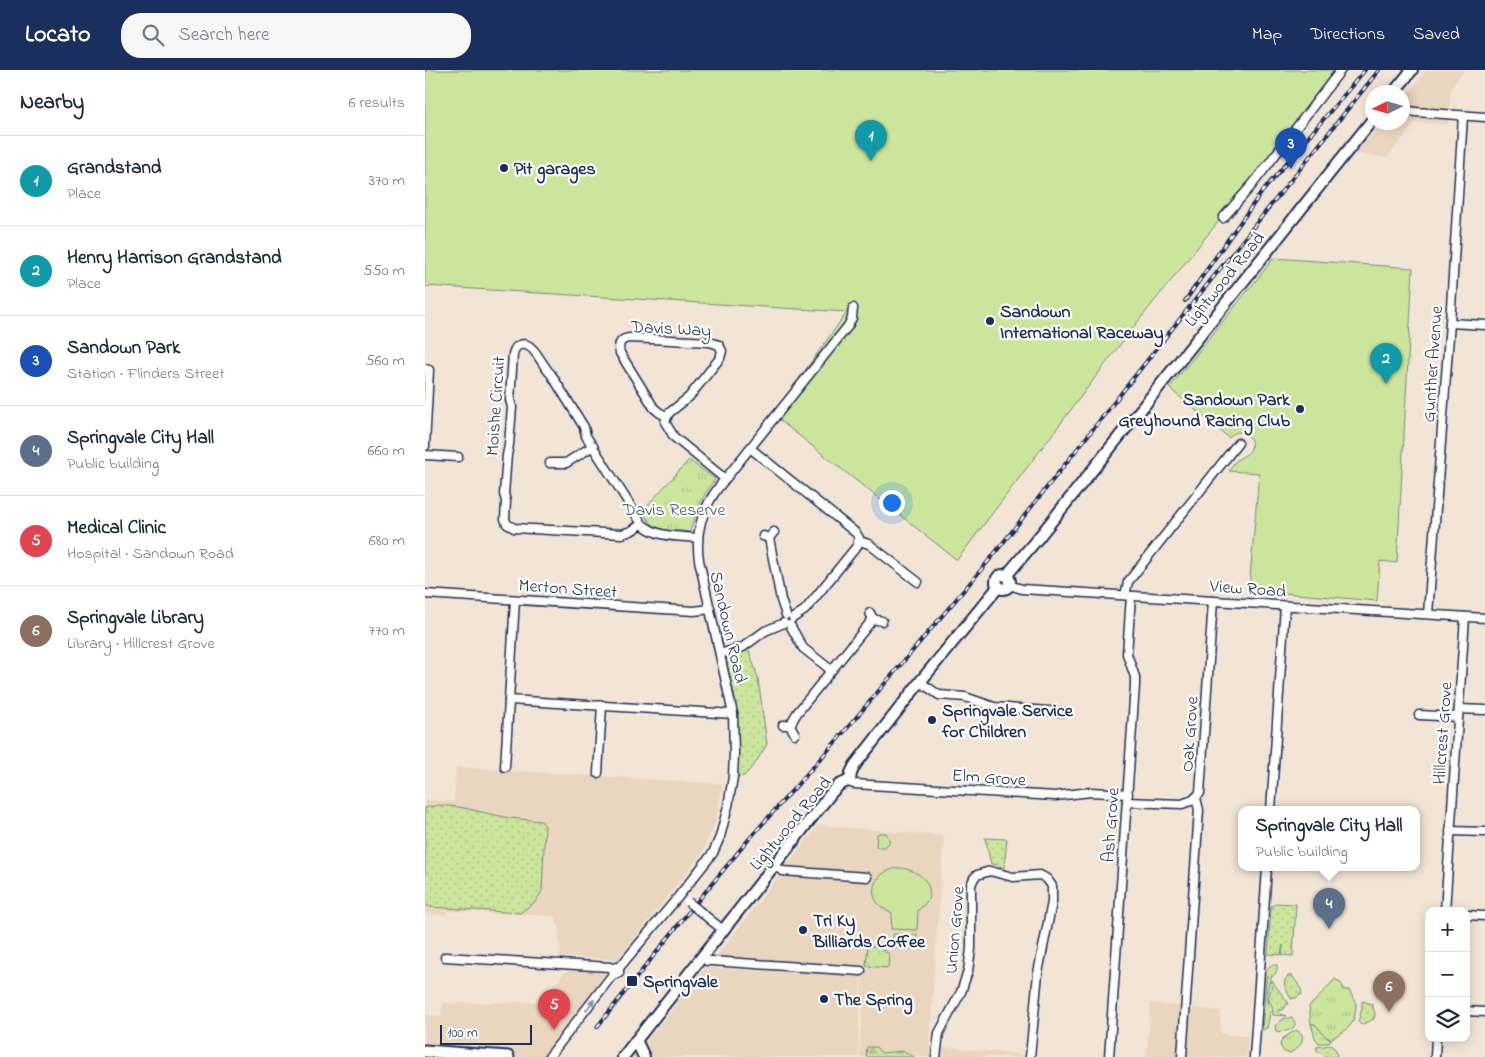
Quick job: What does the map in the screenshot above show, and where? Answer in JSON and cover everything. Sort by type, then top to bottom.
[{"type":"highway","points":[[425,1051],[508,1057]]},
{"type":"main road","points":[[1400,85],[1412,70]]},
{"type":"main road","name":"Lightwood Road","points":[[623,1057],[832,792],[839,785],[848,782],[853,767],[999,586],[998,578],[1002,576],[1008,580],[1039,537],[1365,129]]},
{"type":"main road","points":[[636,1040],[644,1057]]},
{"type":"street","points":[[1223,218],[1246,192],[1341,70]]},
{"type":"street","points":[[1410,111],[1485,117]]},
{"type":"street","name":"Gunther Avenue","points":[[1428,614],[1450,323],[1463,116]]},
{"type":"street","name":"Sandown Road","points":[[549,1057],[615,970],[713,853],[723,829],[731,791],[734,764],[733,714],[699,560],[697,538],[700,521],[706,506],[725,479],[849,326],[853,308]]},
{"type":"street","points":[[1450,323],[1485,325]]},
{"type":"street","name":"Davis Way","points":[[667,416],[654,408],[620,352],[621,342],[631,338],[710,342],[719,345],[722,351],[720,358],[689,397],[671,411],[667,416],[666,424],[674,438],[725,479]]},
{"type":"street","name":"Moishe Circuit","points":[[524,344],[532,348],[551,374],[584,427],[586,436],[642,524],[631,531],[619,534],[514,528],[506,523],[504,493],[512,407],[510,400],[514,350],[518,346],[524,344]]},
{"type":"street","points":[[425,446],[427,370]]},
{"type":"street","points":[[1128,596],[1128,582],[1238,444]]},
{"type":"street","points":[[550,463],[566,463],[593,446]]},
{"type":"street","points":[[720,654],[743,647],[765,631],[805,610],[857,546],[859,541],[856,533],[750,448]]},
{"type":"street","points":[[425,455],[459,457]]},
{"type":"street","points":[[642,524],[649,530],[661,534],[697,538]]},
{"type":"street","points":[[769,535],[781,600],[788,620],[803,648],[831,670]]},
{"type":"street","points":[[859,541],[869,544],[918,582]]},
{"type":"street","name":"View Road","points":[[1008,580],[1022,589],[1485,618]]},
{"type":"street","name":"Merton Street","points":[[425,594],[694,611],[710,609]]},
{"type":"street","name":"Ash Grove","points":[[1109,1057],[1135,685],[1135,677],[1127,654],[1128,596]]},
{"type":"street","points":[[505,767],[515,600]]},
{"type":"street","name":"Oak Grove","points":[[1127,798],[1179,805],[1196,798],[1200,790],[1213,601]]},
{"type":"street","points":[[1271,806],[1285,606]]},
{"type":"street","points":[[795,734],[787,725],[871,616],[882,621]]},
{"type":"street","name":"Hillcrest Grove","points":[[1445,907],[1465,617]]},
{"type":"street","points":[[921,682],[939,695],[965,698],[993,707],[1063,712]]},
{"type":"street","points":[[509,700],[733,714]]},
{"type":"street","points":[[598,773],[602,705]]},
{"type":"street","points":[[1459,709],[1485,710]]},
{"type":"street","points":[[1419,715],[1458,717]]},
{"type":"street","name":"Elm Grove","points":[[848,782],[854,784],[1055,796],[1091,792],[1127,798]]},
{"type":"street","points":[[1182,1057],[1199,810],[1196,798]]},
{"type":"street","points":[[1450,831],[1485,832]]},
{"type":"street","points":[[774,866],[783,871],[867,877]]},
{"type":"street","name":"Union Grove","points":[[936,1057],[939,1033],[961,992],[968,971],[971,954],[972,882],[977,875],[990,871],[1013,877],[1040,875],[1047,879],[1053,888],[1038,973],[1030,1057]]},
{"type":"street","points":[[1253,1057],[1267,871]]},
{"type":"street","points":[[679,895],[723,930]]},
{"type":"street","points":[[1470,915],[1485,916]]},
{"type":"street","points":[[445,957],[594,966],[615,970]]},
{"type":"street","points":[[702,957],[707,961],[861,971]]},
{"type":"street","points":[[1470,1011],[1485,1012]]},
{"type":"street","points":[[1435,1057],[1436,1042]]},
{"type":"shaded area","points":[[1427,70],[1464,70],[1451,89],[1448,124],[1414,123],[1410,128],[1410,91]]},
{"type":"shaded area","points":[[1376,130],[1409,130],[1387,158],[1355,153]]},
{"type":"shaded area","points":[[456,767],[723,784],[715,823],[702,853],[618,959],[560,957],[559,927],[554,916],[447,911],[446,915],[425,914],[425,800],[454,801]]},
{"type":"shaded area","points":[[818,825],[944,836],[929,1046],[1011,1053],[1028,1057],[859,1057],[863,1001],[861,1001],[863,966],[722,958],[717,956]]},
{"type":"shaded area","points":[[569,968],[607,971],[610,975],[543,1057],[425,1057],[425,1015],[441,1016],[443,1003],[540,1002]]},
{"type":"shaded area","points":[[705,968],[861,975],[858,1057],[634,1057]]},
{"type":"shaded area","points":[[1151,1003],[1220,1011],[1221,1034],[1248,1036],[1246,1057],[1146,1057]]},
{"type":"green space","name":"Sandown International Raceway","points":[[425,70],[1334,70],[1230,207],[1132,329],[957,560],[773,415],[847,312],[425,286]]},
{"type":"green space","name":"Sandown Park Greyhound Racing Club","points":[[1274,258],[1413,268],[1397,563],[1380,561],[1377,601],[1249,590],[1259,473],[1229,471],[1238,459],[1250,451],[1252,443],[1245,433],[1241,432],[1232,434],[1229,438],[1169,388]]},
{"type":"green space","name":"Davis Reserve","points":[[689,460],[715,479],[700,504],[690,532],[658,528],[642,511]]},
{"type":"green space","points":[[748,647],[758,678],[767,744],[755,764],[744,776],[737,777],[738,724],[734,694],[726,660],[733,653]]},
{"type":"green space","points":[[438,805],[459,807],[509,818],[541,821],[545,826],[542,891],[536,901],[520,913],[425,905],[425,808]]},
{"type":"green space","points":[[886,833],[889,839],[889,843],[885,847],[876,847],[877,834]]},
{"type":"green space","points":[[985,838],[1007,839],[1004,868],[991,864]]},
{"type":"green space","points":[[908,869],[916,873],[927,883],[929,896],[918,910],[917,930],[891,929],[892,913],[877,902],[874,895],[876,881],[889,870]]},
{"type":"green space","points":[[1276,903],[1296,904],[1293,956],[1282,955],[1283,945],[1281,955],[1268,954],[1271,906]]},
{"type":"green space","points":[[893,934],[917,935],[916,949],[892,948]]},
{"type":"green space","points":[[868,946],[878,947],[889,954],[888,968],[866,966]]},
{"type":"green space","points":[[1271,965],[1277,965],[1277,969],[1271,977],[1267,992],[1270,1014],[1267,1028],[1262,1030],[1267,969]]},
{"type":"green space","points":[[1288,976],[1292,976],[1302,995],[1300,994],[1298,997],[1291,999],[1285,985]]},
{"type":"green space","points":[[1335,979],[1340,982],[1345,990],[1349,990],[1356,1004],[1352,1023],[1347,1029],[1331,1039],[1326,1037],[1315,1024],[1311,1024],[1309,1006]]},
{"type":"green space","points":[[1272,980],[1289,1004],[1283,1010],[1278,1010],[1286,1016],[1273,1015],[1272,1006],[1268,999]]},
{"type":"green space","points":[[1362,1001],[1372,1004],[1375,1014],[1374,1019],[1361,1025],[1358,1022]]},
{"type":"green space","points":[[1292,1018],[1295,1025],[1287,1031],[1276,1031],[1275,1026],[1283,1019]]},
{"type":"green space","points":[[1311,1024],[1315,1024],[1331,1040],[1328,1043],[1319,1043],[1315,1038]]},
{"type":"green space","points":[[1296,1030],[1302,1034],[1301,1043],[1290,1053],[1284,1052],[1280,1045],[1282,1039]]},
{"type":"green space","points":[[1331,1045],[1336,1050],[1337,1057],[1327,1057],[1318,1052],[1316,1047]]},
{"type":"green space","points":[[867,1047],[876,1047],[881,1053],[903,1051],[914,1057],[866,1057]]},
{"type":"railway","points":[[1185,301],[1262,192],[1365,70]]},
{"type":"railway","points":[[597,1027],[749,839],[838,739],[991,558],[1379,70]]},
{"type":"place","name":"Grandstand","points":[[871,161]]},
{"type":"place","name":"Pit garages","points":[[504,168]]},
{"type":"place","name":"Sandown Park","points":[[1291,169]]},
{"type":"place","name":"Sandown International Raceway","points":[[990,321]]},
{"type":"place","name":"Henry Harrison Grandstand","points":[[1386,384]]},
{"type":"place","name":"Sandown Park Greyhound Racing Club","points":[[1300,409]]},
{"type":"place","name":"Springvale Service for Children","points":[[932,720]]},
{"type":"place","name":"Springvale City Hall","points":[[1329,929]]},
{"type":"place","name":"Tri Ky Billiards Coffee","points":[[803,930]]},
{"type":"place","name":"Springvale","points":[[632,981]]},
{"type":"place","name":"The Spring","points":[[824,999]]},
{"type":"place","name":"Springvale Library","points":[[1389,1012]]},
{"type":"place","name":"Medical Clinic","points":[[554,1030]]}]
